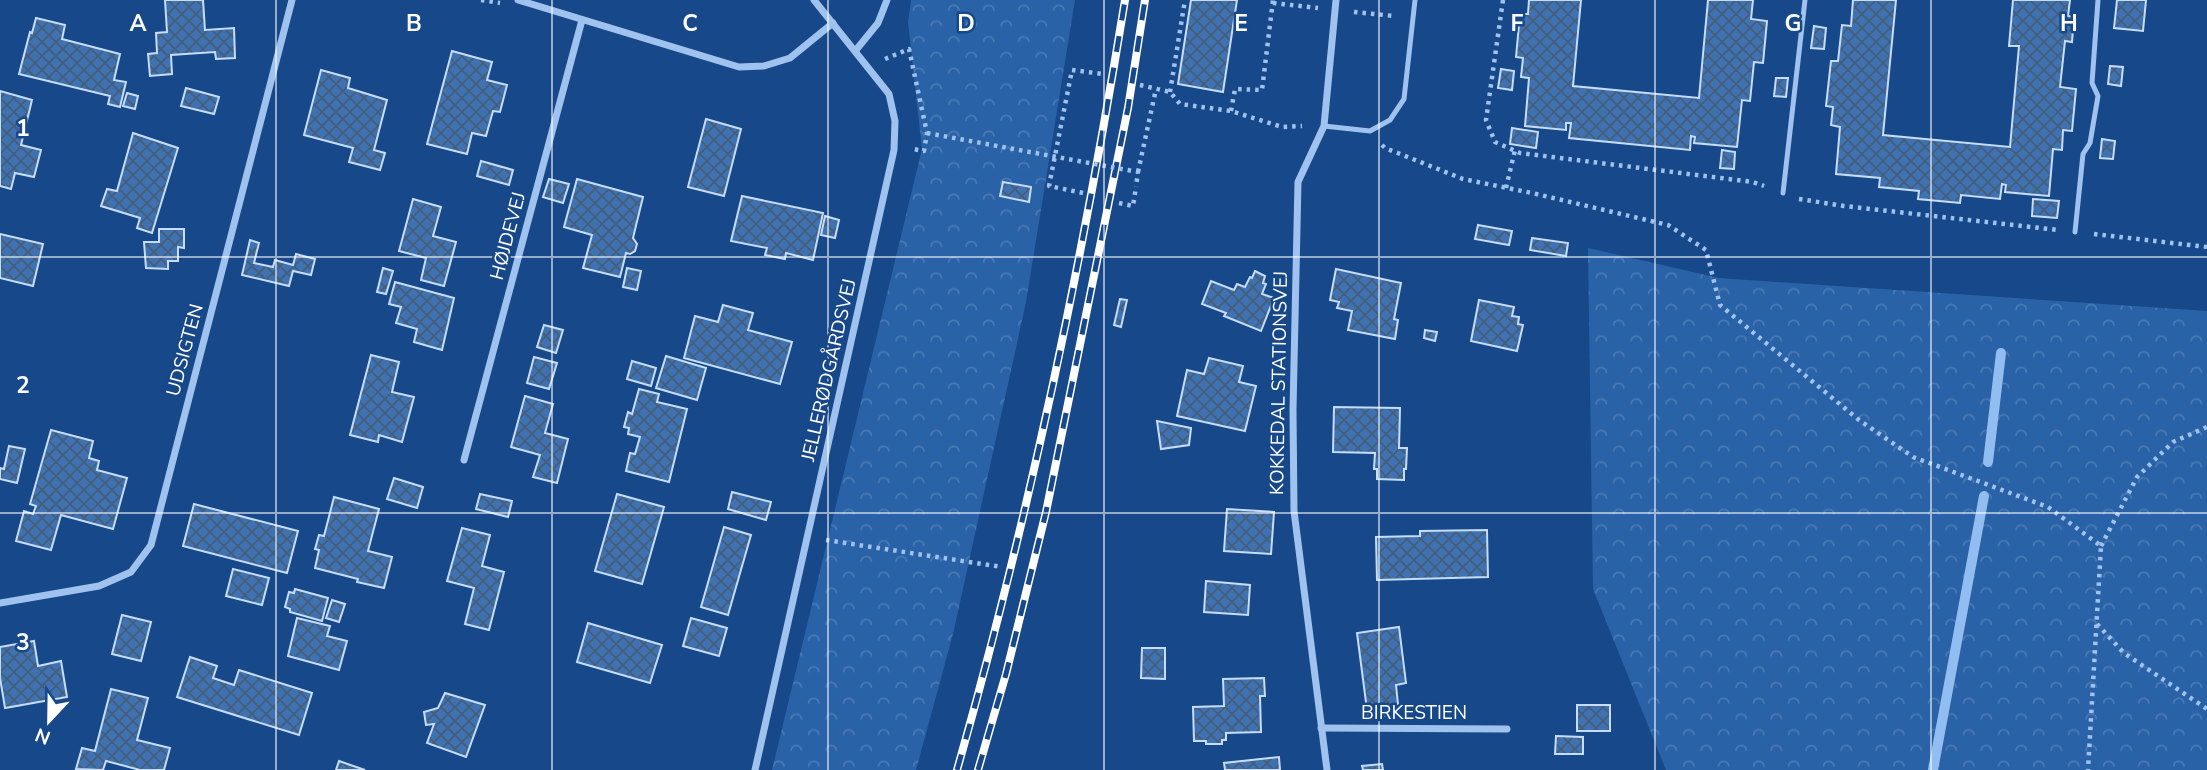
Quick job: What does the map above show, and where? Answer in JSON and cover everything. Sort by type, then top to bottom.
[{"type":"street","name":"UDSIGTEN","points":[[0,603],[99,586],[131,572],[151,545],[292,0]]},
{"type":"street","points":[[519,0],[739,67],[764,66],[790,58],[833,23]]},
{"type":"street","name":"JELLERØDGÅRDSVEJ","points":[[755,770],[894,150],[895,121],[889,94],[814,0]]},
{"type":"street","points":[[856,50],[878,23],[887,0]]},
{"type":"street","name":"KOKKEDAL STATIONSVEJ","points":[[1327,770],[1294,511],[1293,411],[1298,182],[1324,126],[1336,0]]},
{"type":"street","name":"HØJDEVEJ","points":[[464,460],[582,20]]},
{"type":"street","name":"BIRKESTIEN","points":[[1321,728],[1507,729]]},
{"type":"lane","points":[[1324,126],[1370,131],[1390,120],[1404,99],[1415,0]]},
{"type":"lane","points":[[1783,193],[1805,0]]},
{"type":"lane","points":[[2075,232],[2083,154],[2090,143],[2098,96],[2092,83],[2098,0]]},
{"type":"path","points":[[1170,92],[1185,0]]},
{"type":"path","points":[[1231,111],[1235,89],[1262,90],[1273,1],[1295,6]]},
{"type":"path","points":[[909,48],[927,133],[924,151]]},
{"type":"path","points":[[1083,193],[1049,186],[1051,171],[1072,70],[1103,74]]},
{"type":"path","points":[[1140,85],[1170,92],[1180,104],[1231,111],[1282,127],[1324,126]]},
{"type":"path","points":[[1119,203],[1133,206],[1156,89]]},
{"type":"path","points":[[1370,131],[1385,148],[1463,179],[1668,225],[1706,250],[1720,305],[1859,419],[1913,457],[2048,507],[2101,545]]},
{"type":"path","points":[[927,133],[1138,172]]},
{"type":"path","points":[[1506,188],[1515,150]]},
{"type":"path","points":[[2088,770],[2101,545],[2137,477],[2173,442],[2207,427]]},
{"type":"path","points":[[807,537],[1002,566]]},
{"type":"path","points":[[2096,624],[2124,653],[2207,709]]},
{"type":"green space","points":[[911,0],[1075,0],[1026,302],[953,634],[916,770],[772,770],[922,149],[908,22]]},
{"type":"green space","points":[[1588,248],[1719,278],[2207,311],[2207,770],[1666,770],[1593,589]]},
{"type":"building","points":[[165,0],[203,0],[205,30],[234,28],[235,58],[216,59],[215,52],[171,55],[172,74],[150,76],[148,54],[157,53],[156,33],[167,32]]},
{"type":"building","points":[[1191,0],[1237,0],[1223,92],[1178,84]]},
{"type":"building","points":[[1529,0],[1581,0],[1573,86],[1699,98],[1708,0],[1753,0],[1751,19],[1767,21],[1763,63],[1754,62],[1750,101],[1742,100],[1737,147],[1694,143],[1695,137],[1691,136],[1690,150],[1569,138],[1571,123],[1566,123],[1566,130],[1525,126],[1529,78],[1521,77],[1523,58],[1516,57],[1520,14],[1528,14]]},
{"type":"building","points":[[1853,0],[1896,0],[1883,135],[2010,147],[2019,46],[2009,46],[2013,0],[2070,0],[2068,16],[2074,17],[2072,42],[2065,41],[2060,87],[2076,89],[2072,131],[2063,130],[2062,150],[2053,149],[2049,196],[2005,192],[2006,185],[2002,184],[2000,199],[1961,195],[1960,203],[1918,199],[1919,191],[1879,187],[1880,178],[1836,174],[1840,127],[1831,125],[1833,107],[1826,106],[1831,61],[1838,61],[1842,25],[1851,26]]},
{"type":"building","points":[[2117,0],[2146,0],[2143,31],[2114,28]]},
{"type":"building","points":[[36,18],[65,25],[62,39],[120,54],[114,80],[126,82],[120,107],[108,104],[110,96],[19,74]]},
{"type":"building","points":[[1814,26],[1826,28],[1824,49],[1811,48]]},
{"type":"building","points":[[452,51],[492,62],[487,80],[507,85],[500,112],[493,111],[486,136],[472,133],[467,154],[427,144]]},
{"type":"building","points":[[2110,66],[2123,67],[2121,86],[2108,84]]},
{"type":"building","points":[[1501,69],[1514,71],[1512,90],[1498,88]]},
{"type":"building","points":[[321,70],[350,78],[348,88],[387,100],[374,150],[385,153],[380,170],[349,162],[353,148],[304,135]]},
{"type":"building","points":[[1776,78],[1788,78],[1786,97],[1774,96]]},
{"type":"building","points":[[186,88],[219,97],[214,114],[181,106]]},
{"type":"building","points":[[0,91],[32,100],[21,145],[41,150],[34,177],[15,173],[11,189],[0,186]]},
{"type":"building","points":[[127,93],[138,96],[135,109],[123,106]]},
{"type":"building","points":[[706,119],[741,129],[724,196],[688,187]]},
{"type":"building","points":[[1512,128],[1538,132],[1536,148],[1510,144]]},
{"type":"building","points":[[133,133],[178,148],[152,233],[137,228],[140,218],[101,206],[107,189],[117,191]]},
{"type":"building","points":[[2102,139],[2115,141],[2113,159],[2100,158]]},
{"type":"building","points":[[1722,150],[1735,152],[1734,169],[1720,168]]},
{"type":"building","points":[[481,161],[513,170],[509,185],[477,176]]},
{"type":"building","points":[[549,179],[569,184],[563,203],[543,197]]},
{"type":"building","points":[[577,179],[643,197],[633,238],[637,244],[635,251],[626,253],[620,277],[583,268],[592,235],[564,227]]},
{"type":"building","points":[[1003,182],[1031,187],[1029,202],[1000,196]]},
{"type":"building","points":[[742,196],[823,213],[813,260],[786,253],[785,259],[765,255],[767,248],[731,241]]},
{"type":"building","points":[[413,199],[441,207],[433,236],[456,242],[444,286],[421,280],[426,258],[399,251]]},
{"type":"building","points":[[2033,199],[2059,201],[2057,218],[2032,216]]},
{"type":"building","points":[[825,216],[839,220],[835,238],[821,235]]},
{"type":"building","points":[[1478,225],[1512,231],[1509,245],[1475,239]]},
{"type":"building","points":[[159,229],[184,229],[184,248],[178,247],[178,261],[168,261],[168,269],[146,268],[144,242],[159,242]]},
{"type":"building","points":[[0,234],[43,244],[33,286],[0,278]]},
{"type":"building","points":[[1532,238],[1568,243],[1566,256],[1530,250]]},
{"type":"building","points":[[250,240],[259,243],[254,263],[273,267],[275,260],[293,265],[296,254],[315,259],[311,275],[293,271],[289,286],[242,275]]},
{"type":"building","points":[[383,268],[393,271],[386,294],[377,292]]},
{"type":"building","points":[[627,268],[641,271],[637,290],[623,287]]},
{"type":"building","points":[[1336,269],[1401,283],[1394,319],[1398,320],[1395,339],[1348,330],[1352,311],[1337,308],[1339,302],[1330,300]]},
{"type":"building","points":[[1255,271],[1265,276],[1263,283],[1266,284],[1262,294],[1274,298],[1261,331],[1202,304],[1211,281],[1234,290],[1237,284],[1245,287]]},
{"type":"building","points":[[395,282],[454,298],[442,350],[414,342],[417,329],[396,323],[401,307],[389,304]]},
{"type":"building","points":[[1120,299],[1127,300],[1121,327],[1114,325]]},
{"type":"building","points":[[1479,300],[1514,307],[1512,316],[1519,317],[1518,324],[1523,325],[1517,351],[1471,341]]},
{"type":"building","points":[[723,305],[753,313],[748,330],[792,342],[780,384],[684,358],[695,316],[718,322]]},
{"type":"building","points":[[544,325],[563,330],[556,353],[537,347]]},
{"type":"building","points":[[1425,330],[1437,332],[1435,341],[1424,338]]},
{"type":"building","points":[[371,355],[399,362],[392,392],[414,397],[402,442],[379,435],[378,442],[350,435]]},
{"type":"building","points":[[666,356],[706,368],[697,400],[656,388]]},
{"type":"building","points":[[534,357],[557,363],[549,389],[527,383]]},
{"type":"building","points":[[1209,358],[1243,366],[1239,382],[1256,386],[1245,431],[1177,416],[1187,370],[1204,374]]},
{"type":"building","points":[[632,361],[656,368],[651,386],[627,379]]},
{"type":"building","points":[[639,389],[659,394],[657,402],[687,409],[669,482],[626,471],[630,453],[635,454],[640,437],[628,434],[629,428],[624,427],[628,412],[632,414]]},
{"type":"building","points":[[525,396],[553,404],[545,433],[568,439],[557,483],[533,477],[540,455],[511,447]]},
{"type":"building","points":[[1334,407],[1400,408],[1399,448],[1407,448],[1404,480],[1377,479],[1377,469],[1374,469],[1375,453],[1333,452]]},
{"type":"building","points":[[1157,421],[1191,428],[1189,445],[1161,449]]},
{"type":"building","points":[[51,430],[93,441],[89,458],[99,461],[97,470],[127,478],[113,529],[61,515],[51,550],[16,541],[24,511],[33,514],[36,506],[30,504]]},
{"type":"building","points":[[9,446],[25,449],[17,483],[0,479],[0,468],[4,469]]},
{"type":"building","points":[[394,478],[423,487],[417,508],[387,499]]},
{"type":"building","points":[[732,492],[771,502],[766,520],[728,509]]},
{"type":"building","points":[[480,494],[512,501],[508,517],[476,509]]},
{"type":"building","points":[[617,494],[664,507],[642,584],[595,571]]},
{"type":"building","points":[[334,497],[379,509],[368,551],[392,557],[384,588],[315,568],[319,550],[315,549],[319,535],[324,536]]},
{"type":"building","points":[[194,504],[298,531],[287,573],[183,546]]},
{"type":"building","points":[[1227,509],[1274,512],[1271,554],[1224,551]]},
{"type":"building","points":[[724,527],[751,535],[728,615],[701,607]]},
{"type":"building","points":[[462,528],[490,535],[482,566],[504,572],[489,630],[465,624],[474,588],[447,581]]},
{"type":"building","points":[[1487,530],[1488,577],[1377,580],[1376,537],[1420,536],[1420,531]]},
{"type":"building","points":[[233,569],[269,578],[262,605],[226,596]]},
{"type":"building","points":[[1206,581],[1250,585],[1248,615],[1204,612]]},
{"type":"building","points":[[295,589],[328,598],[322,621],[290,612],[290,609],[285,607],[289,592],[294,593]]},
{"type":"building","points":[[332,600],[345,604],[339,622],[326,618]]},
{"type":"building","points":[[122,615],[151,622],[141,661],[112,654]]},
{"type":"building","points":[[297,618],[330,626],[327,636],[347,641],[339,670],[288,656]]},
{"type":"building","points":[[691,618],[727,628],[719,656],[683,646]]},
{"type":"building","points":[[588,623],[662,645],[650,683],[577,662]]},
{"type":"building","points":[[1399,627],[1406,683],[1396,685],[1399,714],[1368,718],[1357,633]]},
{"type":"building","points":[[34,641],[38,666],[61,661],[67,697],[5,708],[0,678],[0,647]]},
{"type":"building","points":[[1142,648],[1165,648],[1165,679],[1141,678]]},
{"type":"building","points":[[190,657],[217,666],[213,678],[234,685],[239,670],[312,693],[299,735],[177,697]]},
{"type":"building","points":[[1264,678],[1265,696],[1260,696],[1261,732],[1226,733],[1226,740],[1222,740],[1222,744],[1194,741],[1193,707],[1224,706],[1223,679]]},
{"type":"building","points":[[111,689],[148,698],[137,740],[170,748],[164,770],[140,770],[106,761],[103,770],[76,769],[82,748],[95,751]]},
{"type":"building","points":[[445,693],[485,705],[466,757],[427,743],[434,724],[426,725],[424,712],[438,708]]},
{"type":"building","points":[[1577,705],[1610,705],[1610,731],[1577,731]]},
{"type":"building","points":[[1556,736],[1583,737],[1583,754],[1555,754]]},
{"type":"building","points":[[1279,757],[1280,770],[1225,770],[1224,763]]},
{"type":"building","points":[[339,761],[365,770],[336,770]]},
{"type":"building","points":[[1382,764],[1383,770],[1363,770],[1362,766]]},
{"type":"waterway","points":[[1988,462],[2001,353]]},
{"type":"waterway","points":[[1933,770],[1984,496]]},
{"type":"railway","points":[[957,770],[1008,580],[1052,388],[1091,194],[1125,0]]},
{"type":"railway","points":[[978,770],[1006,674],[1046,512],[1128,108],[1145,0]]}]
